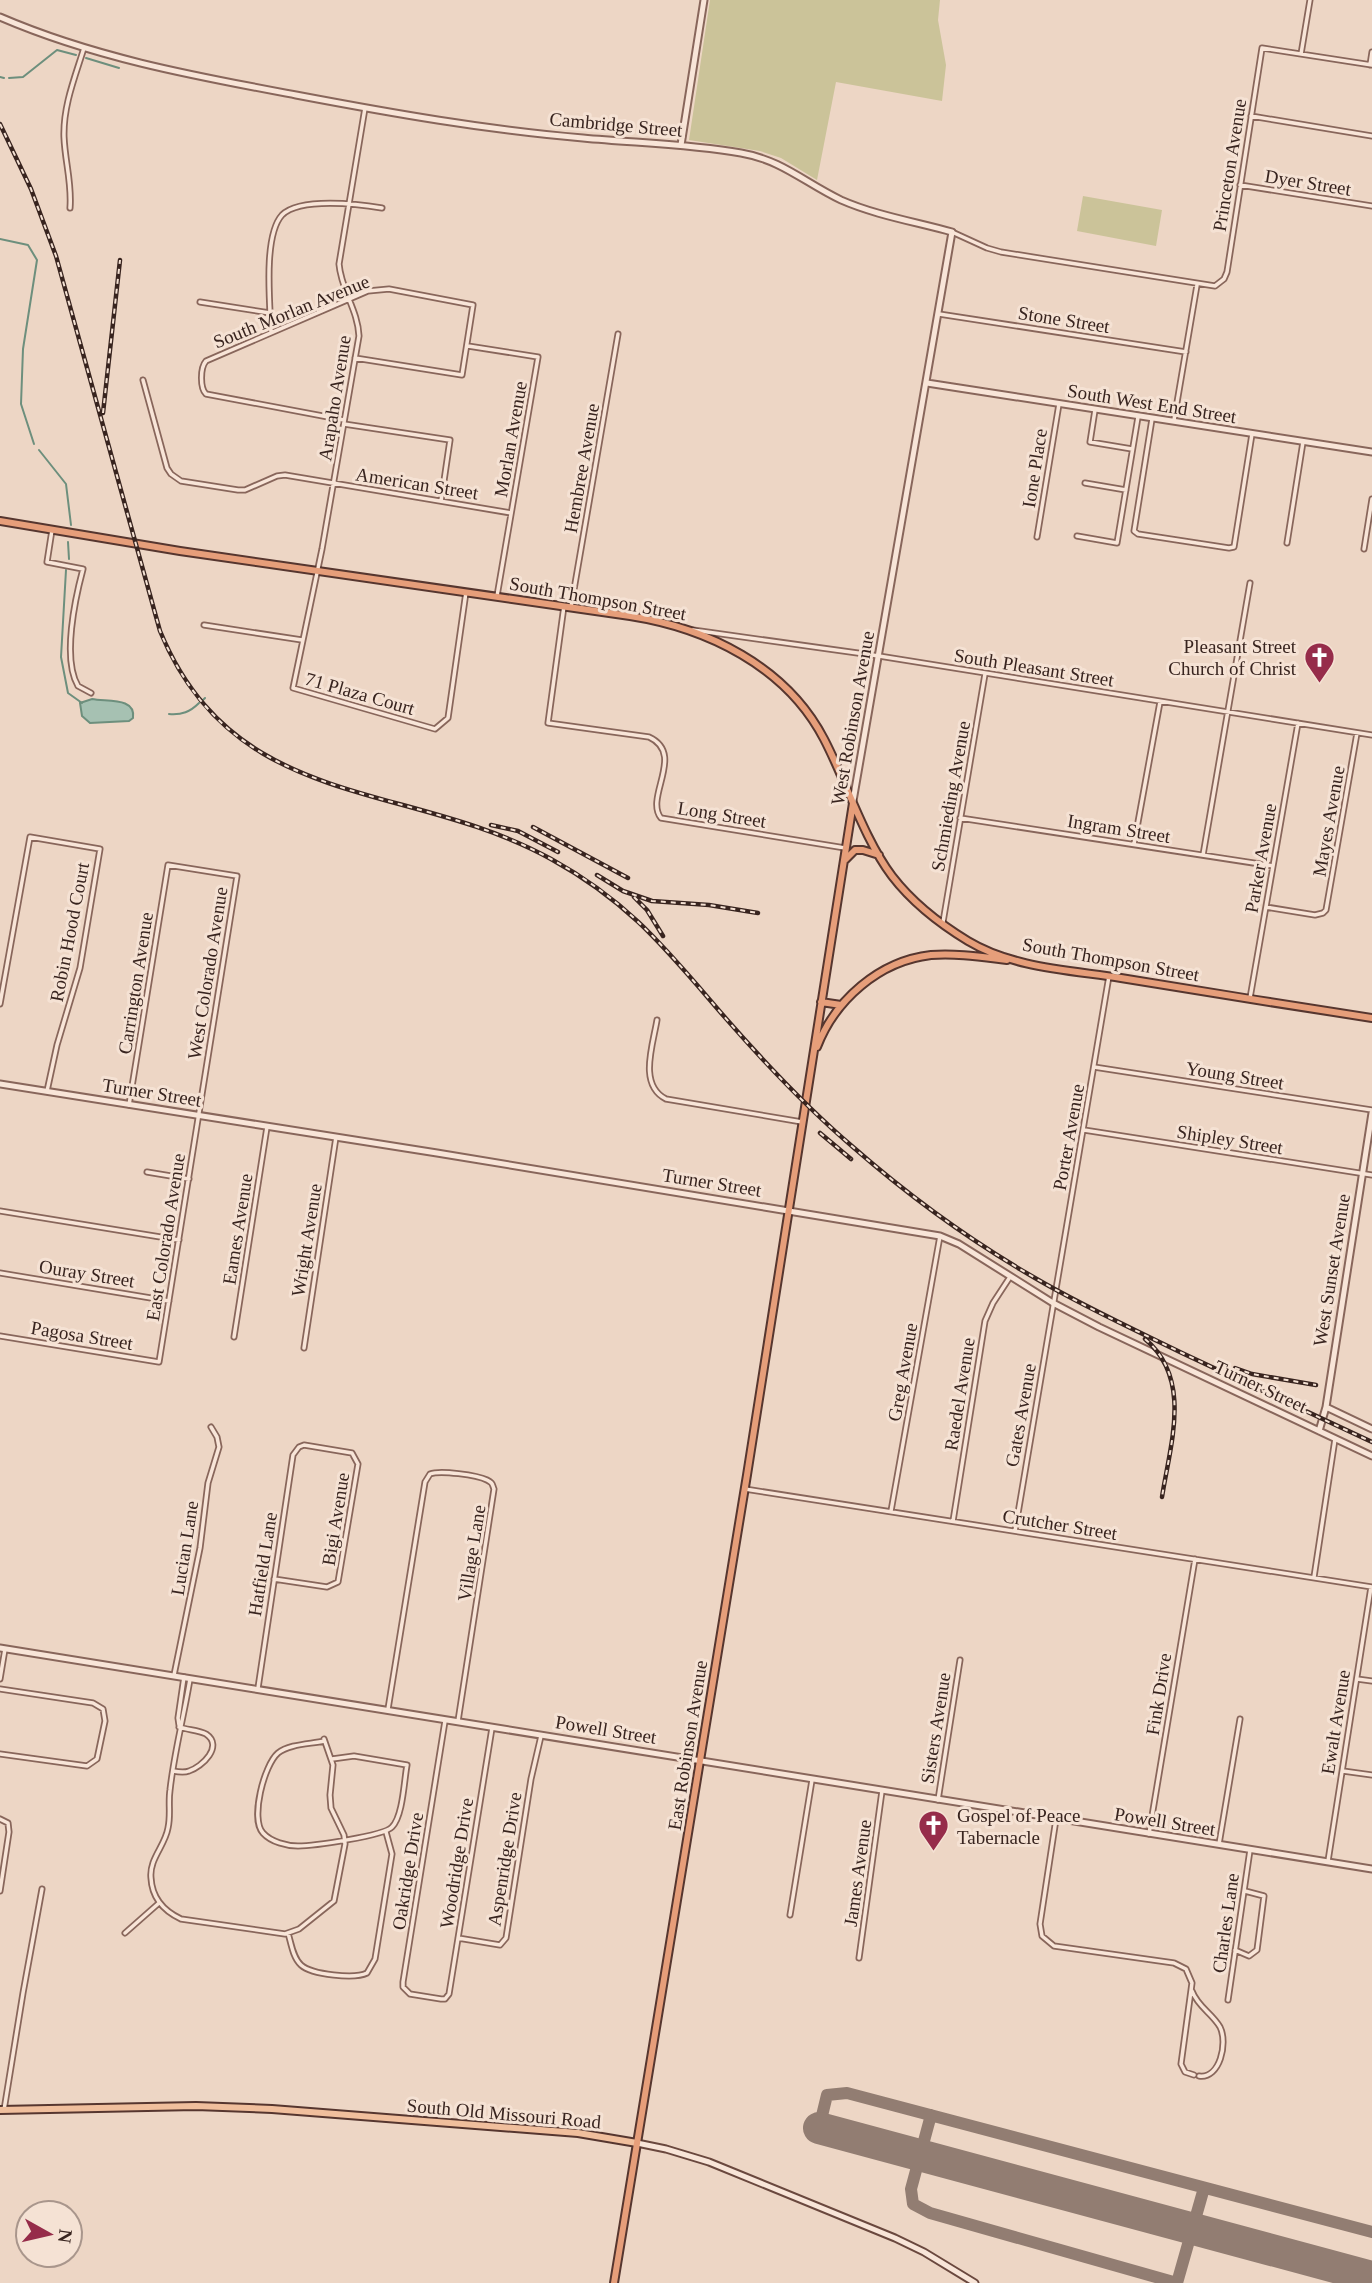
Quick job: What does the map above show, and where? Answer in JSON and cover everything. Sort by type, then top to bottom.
[{"type":"highway","name":"South Thompson Street","points":[[0,522],[317,571],[467,590],[664,621],[692,630],[745,656],[785,688],[823,737],[878,855],[898,883],[927,912],[970,943],[1017,961],[1372,1018]]},
{"type":"highway","name":"West Robinson Avenue","points":[[789,1211],[853,802]]},
{"type":"highway","points":[[842,868],[846,858],[855,850],[878,855]]},
{"type":"highway","points":[[958,955],[970,943]]},
{"type":"highway","points":[[812,1062],[828,1022],[839,1008],[865,983],[891,967],[919,957],[958,955],[1017,961]]},
{"type":"highway","points":[[820,1005],[839,1008]]},
{"type":"highway","name":"East Robinson Avenue","points":[[614,2283],[789,1211]]},
{"type":"main road","name":"South Old Missouri Road","points":[[2,2110],[196,2106],[271,2109],[578,2133],[637,2143]]},
{"type":"street","points":[[681,145],[704,0]]},
{"type":"street","points":[[1310,0],[1301,54],[1371,65],[1372,52]]},
{"type":"street","name":"Cambridge Street","points":[[0,17],[84,48],[158,69],[365,108],[570,137],[681,145],[743,153],[775,162],[852,204],[952,232],[1001,252],[1197,285],[1220,284]]},
{"type":"street","points":[[70,208],[72,187],[64,125],[68,98],[84,48]]},
{"type":"street","name":"Princeton Avenue","points":[[1220,284],[1227,271],[1262,48],[1301,54]]},
{"type":"street","name":"Arapaho Avenue","points":[[317,571],[334,484],[359,324],[343,286],[339,264],[365,108]]},
{"type":"street","points":[[1251,116],[1372,136]]},
{"type":"street","name":"Dyer Street","points":[[1240,185],[1372,206]]},
{"type":"street","points":[[271,333],[272,239],[276,224],[283,214],[292,209],[339,202],[382,208]]},
{"type":"street","name":"West Robinson Avenue","points":[[853,802],[928,383],[952,232]]},
{"type":"street","points":[[1174,422],[1197,285]]},
{"type":"street","name":"South Morlan Avenue","points":[[344,422],[203,392],[203,364],[368,291],[389,289],[473,305],[467,346]]},
{"type":"street","points":[[200,302],[270,313]]},
{"type":"street","name":"Stone Street","points":[[938,314],[1186,352]]},
{"type":"street","name":"Hembree Avenue","points":[[548,723],[618,334]]},
{"type":"street","points":[[355,358],[463,375],[467,346]]},
{"type":"street","name":"Morlan Avenue","points":[[467,346],[538,357],[497,596]]},
{"type":"street","name":"American Street","points":[[143,380],[167,468],[175,478],[245,490],[285,475],[511,513]]},
{"type":"street","name":"South West End Street","points":[[928,383],[1372,453]]},
{"type":"street","name":"Ione Place","points":[[1037,537],[1059,404]]},
{"type":"street","points":[[1095,410],[1090,442],[1132,449]]},
{"type":"street","points":[[1077,536],[1117,543],[1138,416]]},
{"type":"street","points":[[1152,419],[1134,531],[1138,534],[1229,548],[1234,547],[1252,434]]},
{"type":"street","points":[[344,422],[450,440],[441,501]]},
{"type":"street","points":[[1287,543],[1303,442]]},
{"type":"street","points":[[1085,483],[1126,490]]},
{"type":"street","points":[[1364,548],[1372,499]]},
{"type":"street","points":[[52,530],[47,562],[83,569],[71,638],[72,667],[78,687],[91,693]]},
{"type":"street","name":"71 Plaza Court","points":[[317,571],[293,688],[435,729],[447,718],[467,590]]},
{"type":"street","points":[[1203,855],[1250,583]]},
{"type":"street","points":[[204,625],[302,640]]},
{"type":"street","name":"South Pleasant Street","points":[[692,630],[879,656],[1372,735]]},
{"type":"street","name":"Schmieding Avenue","points":[[943,924],[985,673]]},
{"type":"street","points":[[1135,844],[1160,701]]},
{"type":"street","name":"Long Street","points":[[548,723],[649,737],[658,741],[664,753],[657,809],[661,818],[845,848]]},
{"type":"street","name":"Parker Avenue","points":[[1250,998],[1298,723]]},
{"type":"street","name":"Mayes Avenue","points":[[1266,907],[1315,915],[1323,913],[1327,906],[1357,732]]},
{"type":"street","name":"Ingram Street","points":[[960,818],[1273,866]]},
{"type":"street","name":"Robin Hood Court","points":[[0,1004],[30,837],[100,849],[80,968],[57,1045],[47,1091]]},
{"type":"street","name":"Carrington Avenue","points":[[129,1105],[168,865],[237,876]]},
{"type":"street","name":"West Colorado Avenue","points":[[199,1116],[237,876]]},
{"type":"street","name":"Porter Avenue","points":[[1053,1303],[1109,976]]},
{"type":"street","points":[[657,1020],[649,1077],[657,1094],[666,1099],[803,1122]]},
{"type":"street","name":"Young Street","points":[[1094,1067],[1372,1112]]},
{"type":"street","name":"Turner Street","points":[[0,1084],[940,1237],[959,1244],[1053,1303],[1372,1456]]},
{"type":"street","name":"West Sunset Avenue","points":[[1320,1431],[1372,1112]]},
{"type":"street","name":"East Colorado Avenue","points":[[159,1362],[199,1116]]},
{"type":"street","name":"Eames Avenue","points":[[234,1337],[267,1126]]},
{"type":"street","name":"Shipley Street","points":[[1084,1130],[1372,1175]]},
{"type":"street","name":"Wright Avenue","points":[[304,1348],[336,1137]]},
{"type":"street","points":[[147,1172],[189,1179]]},
{"type":"street","points":[[0,1211],[179,1240]]},
{"type":"street","name":"Greg Avenue","points":[[891,1511],[940,1237]]},
{"type":"street","name":"Ouray Street","points":[[0,1274],[169,1301]]},
{"type":"street","name":"Raedel Avenue","points":[[953,1521],[985,1321],[1010,1277]]},
{"type":"street","name":"Gates Avenue","points":[[1015,1531],[1053,1303]]},
{"type":"street","name":"Pagosa Street","points":[[0,1336],[159,1362]]},
{"type":"street","points":[[1326,1407],[1372,1429]]},
{"type":"street","name":"Lucian Lane","points":[[174,1675],[200,1548],[208,1483],[219,1447],[211,1427]]},
{"type":"street","points":[[1314,1577],[1335,1439]]},
{"type":"street","name":"Bigi Avenue","points":[[274,1579],[327,1587],[335,1585],[340,1579],[358,1464],[355,1456],[348,1452],[310,1445],[299,1447]]},
{"type":"street","name":"Hatfield Lane","points":[[258,1688],[293,1455],[299,1447]]},
{"type":"street","name":"Village Lane","points":[[388,1709],[426,1478],[434,1472],[463,1476],[490,1482],[494,1493],[458,1721]]},
{"type":"street","name":"Crutcher Street","points":[[744,1489],[1372,1587]]},
{"type":"street","name":"Fink Drive","points":[[1149,1834],[1195,1559]]},
{"type":"street","name":"Ewalt Avenue","points":[[1328,1862],[1372,1587]]},
{"type":"street","points":[[0,1679],[2,1648]]},
{"type":"street","name":"Powell Street","points":[[2,1648],[1372,1869]]},
{"type":"street","name":"Sisters Avenue","points":[[938,1800],[960,1660]]},
{"type":"street","points":[[187,1677],[173,1771],[168,1830],[151,1872],[152,1888],[159,1903],[181,1919],[288,1933],[299,1929],[334,1900],[345,1840],[331,1808],[330,1795],[334,1774],[332,1759],[324,1740],[288,1748],[276,1755],[266,1772],[257,1812],[258,1823],[268,1837],[294,1846],[345,1840],[386,1832],[394,1825],[398,1816],[407,1765],[349,1755],[332,1759]]},
{"type":"street","points":[[1356,1679],[1372,1681]]},
{"type":"street","points":[[0,1689],[93,1703],[103,1709],[104,1721],[100,1752],[93,1763],[82,1766],[0,1754]]},
{"type":"street","name":"Oakridge Drive","points":[[441,1999],[410,1994],[403,1987],[446,1719]]},
{"type":"street","points":[[1219,1845],[1240,1719]]},
{"type":"street","name":"Woodridge Drive","points":[[441,1999],[445,1999],[449,1994],[492,1726]]},
{"type":"street","points":[[173,1771],[193,1770],[209,1757],[212,1751],[212,1742],[207,1735],[179,1727]]},
{"type":"street","name":"Aspenridge Drive","points":[[458,1938],[499,1945],[505,1941],[531,1779],[542,1734]]},
{"type":"street","points":[[1342,1770],[1372,1775]]},
{"type":"street","points":[[790,1915],[812,1780]]},
{"type":"street","name":"James Avenue","points":[[859,1958],[882,1791]]},
{"type":"street","points":[[0,1819],[8,1824],[9,1832],[0,1891]]},
{"type":"street","points":[[1056,1819],[1040,1924],[1044,1939],[1059,1947],[1179,1964],[1189,1973],[1197,2002],[1220,2028],[1222,2037],[1216,2069],[1208,2076],[1185,2072],[1181,2064],[1192,1989]]},
{"type":"street","points":[[288,1933],[296,1958],[309,1970],[353,1977],[367,1973],[375,1959],[392,1854],[386,1832]]},
{"type":"street","name":"Charles Lane","points":[[1228,2000],[1250,1850]]},
{"type":"street","points":[[2,2110],[42,1889]]},
{"type":"street","points":[[1236,1950],[1249,1956],[1256,1950],[1264,1896],[1244,1891]]},
{"type":"street","points":[[125,1933],[159,1903]]},
{"type":"street","name":"South Old Missouri Road","points":[[637,2143],[666,2148],[709,2162],[883,2233],[924,2252],[975,2283]]},
{"type":"shaded area","points":[[710,0],[940,0],[938,20],[946,65],[942,101],[836,82],[817,180],[781,158],[760,151],[689,140]]},
{"type":"shaded area","points":[[1083,196],[1162,210],[1156,246],[1077,231]]},
{"type":"shaded area","points":[[92,699],[125,704],[133,711],[133,718],[129,721],[90,723],[82,716],[80,703]]},
{"type":"waterway","points":[[9,78],[23,77],[57,50],[76,55]]},
{"type":"waterway","points":[[86,58],[119,68]]},
{"type":"waterway","points":[[0,77],[4,78]]},
{"type":"waterway","points":[[0,239],[28,245],[37,260],[23,349],[21,404],[34,444]]},
{"type":"waterway","points":[[39,450],[66,484],[71,525]]},
{"type":"waterway","points":[[68,542],[69,559]]},
{"type":"waterway","points":[[66,570],[61,657],[68,693],[82,703]]},
{"type":"waterway","points":[[169,714],[185,712],[199,703]]},
{"type":"taxiway","points":[[819,2128],[827,2095],[847,2093],[1372,2232]]},
{"type":"taxiway","points":[[931,2115],[911,2189],[913,2204],[930,2213],[1177,2283]]},
{"type":"taxiway","points":[[1177,2283],[1204,2188]]},
{"type":"runway","points":[[819,2128],[1372,2277]]},
{"type":"railway","points":[[0,124],[31,189],[56,256],[160,631],[192,690],[232,732],[278,762],[329,783],[496,834],[551,859],[578,875],[603,892],[663,947],[737,1032],[818,1116],[874,1165],[941,1217],[1011,1264],[1071,1298],[1372,1442]]},
{"type":"railway","points":[[103,413],[120,260]]},
{"type":"railway","points":[[491,825],[518,831],[558,852]]},
{"type":"railway","points":[[533,827],[628,878]]},
{"type":"railway","points":[[597,875],[623,891],[652,901],[709,905],[758,913]]},
{"type":"railway","points":[[634,897],[647,910],[663,936]]},
{"type":"railway","points":[[820,1133],[851,1159]]},
{"type":"railway","points":[[1145,1339],[1160,1355],[1169,1373],[1174,1393],[1173,1435],[1162,1497]]},
{"type":"railway","points":[[1235,1368],[1252,1374],[1316,1385]]},
{"type":"place","name":"Pleasant Street Church of Christ","points":[[1319,684]]},
{"type":"place","name":"Gospel of Peace Tabernacle","points":[[934,1853]]}]
